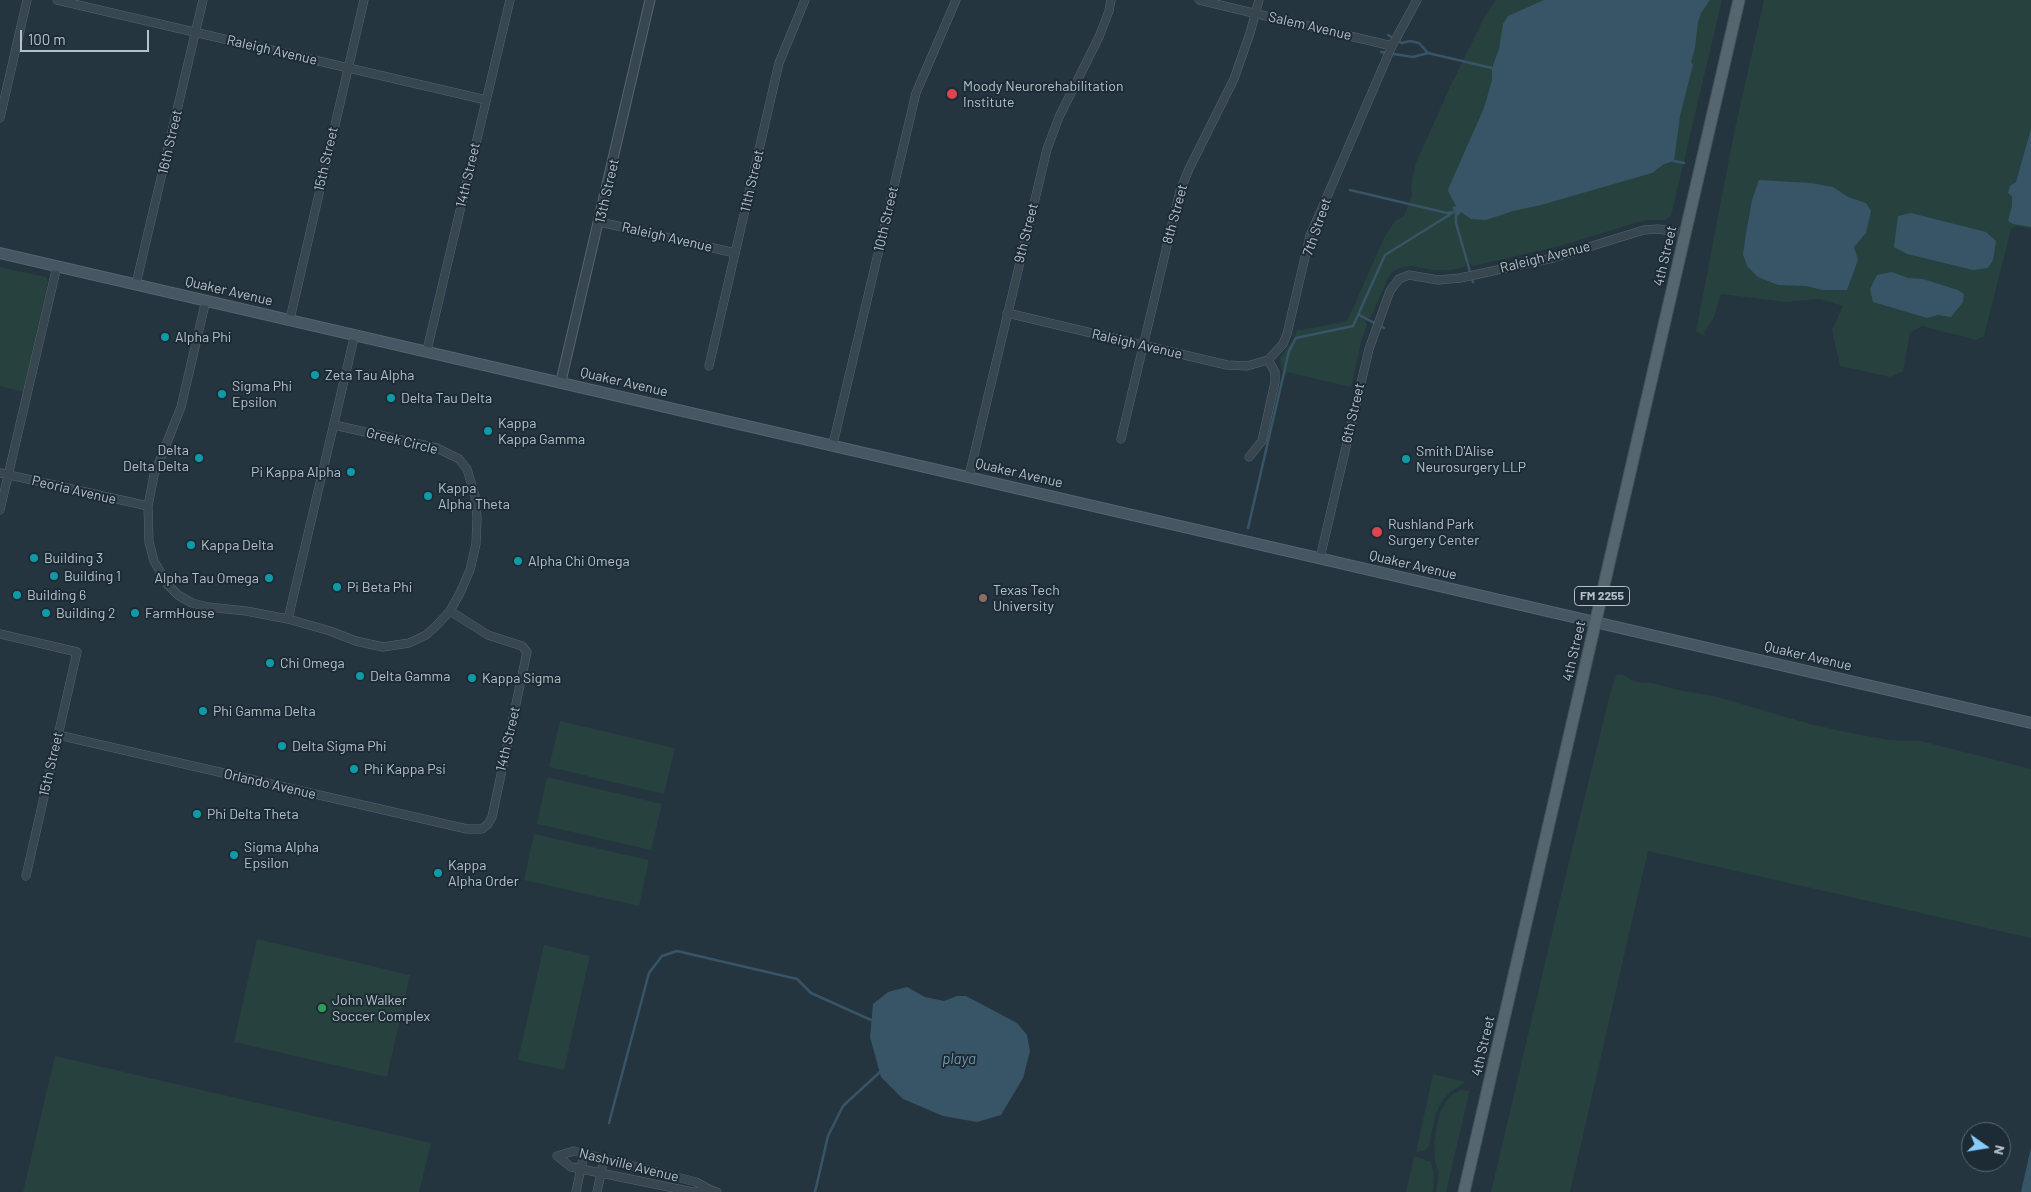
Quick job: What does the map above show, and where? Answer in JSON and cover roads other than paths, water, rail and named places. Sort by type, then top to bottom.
[{"type":"main road","name":"4th Street","points":[[1464,1192],[1739,0]]},
{"type":"main road","name":"Quaker Avenue","points":[[0,253],[428,350],[2031,723]]},
{"type":"street","points":[[0,118],[27,0]]},
{"type":"street","name":"Raleigh Avenue","points":[[57,0],[486,100]]},
{"type":"street","name":"16th Street","points":[[136,284],[203,0]]},
{"type":"street","name":"15th Street","points":[[290,319],[364,0]]},
{"type":"street","name":"14th Street","points":[[428,350],[510,0]]},
{"type":"street","name":"13th Street","points":[[561,381],[600,222],[650,0]]},
{"type":"street","name":"11th Street","points":[[709,366],[779,63],[805,0]]},
{"type":"street","name":"10th Street","points":[[833,444],[916,93],[956,0]]},
{"type":"street","name":"9th Street","points":[[969,476],[1050,138],[1099,36],[1109,11],[1111,0]]},
{"type":"street","name":"Salem Avenue","points":[[1199,0],[1392,46]]},
{"type":"street","name":"8th Street","points":[[1120,439],[1180,191],[1234,79],[1243,56],[1259,0]]},
{"type":"street","name":"7th Street","points":[[1268,360],[1283,344],[1287,334],[1310,236],[1392,46],[1417,0]]},
{"type":"street","name":"Raleigh Avenue","points":[[600,222],[735,253]]},
{"type":"street","name":"Raleigh Avenue","points":[[1404,277],[1438,280],[1460,278],[1553,258],[1644,230],[1686,234]]},
{"type":"street","points":[[0,510],[4,474],[57,266]]},
{"type":"street","name":"6th Street","points":[[1320,558],[1368,348],[1390,291],[1399,279],[1404,277]]},
{"type":"street","name":"Greek Circle","points":[[206,300],[180,407],[154,475],[148,506],[149,542],[154,561],[168,585],[178,595],[192,603],[288,619],[330,631],[356,641],[383,647],[409,643],[426,635],[450,611],[470,570],[476,544],[477,517],[475,496],[467,469],[459,459],[437,448],[334,425]]},
{"type":"street","name":"Raleigh Avenue","points":[[1007,313],[1227,365],[1247,366],[1268,360]]},
{"type":"street","points":[[288,619],[355,334]]},
{"type":"street","points":[[1249,457],[1262,441],[1276,382],[1275,372],[1268,360]]},
{"type":"street","name":"Peoria Avenue","points":[[4,474],[148,506]]},
{"type":"street","name":"14th Street","points":[[450,611],[488,635],[524,647],[527,656],[492,817],[482,829]]},
{"type":"street","name":"15th Street","points":[[0,634],[77,652],[26,876]]},
{"type":"street","name":"Orlando Avenue","points":[[58,735],[467,829],[482,829]]},
{"type":"street","name":"Nashville Avenue","points":[[574,1151],[696,1182],[714,1191],[693,1192],[580,1170],[571,1167],[556,1156],[574,1151]]},
{"type":"street","points":[[576,1192],[584,1154]]},
{"type":"street","points":[[597,1192],[604,1159]]},
{"type":"water","points":[[1544,0],[1710,0],[1701,13],[1698,22],[1695,48],[1691,62],[1693,65],[1680,116],[1674,161],[1664,164],[1652,173],[1486,220],[1471,219],[1461,212],[1458,216],[1452,207],[1456,206],[1448,191],[1484,108],[1492,80],[1492,68],[1499,49],[1503,24],[1508,16]]},
{"type":"water","points":[[2031,129],[2031,227],[2013,224],[2008,221],[2012,206],[2012,196],[2008,193],[2010,186],[2016,182]]},
{"type":"water","points":[[1759,180],[1811,183],[1833,187],[1848,197],[1866,203],[1871,211],[1866,233],[1854,247],[1858,260],[1847,290],[1823,290],[1806,286],[1778,285],[1758,277],[1747,266],[1743,254],[1752,200]]},
{"type":"water","points":[[1911,213],[1986,232],[1996,241],[1993,260],[1988,268],[1973,270],[1907,254],[1894,247],[1898,216]]},
{"type":"water","points":[[1892,272],[1908,278],[1923,279],[1958,290],[1964,294],[1963,302],[1951,317],[1938,315],[1927,318],[1873,302],[1870,289],[1877,275]]},
{"type":"water","name":"playa","points":[[907,987],[925,997],[944,1001],[957,996],[966,996],[1017,1023],[1027,1035],[1030,1051],[1023,1078],[1001,1115],[977,1122],[943,1116],[903,1099],[881,1077],[870,1037],[873,1004],[888,992]]},
{"type":"water","points":[[2031,1147],[2031,1192],[2021,1192]]},
{"type":"waterway","points":[[1388,35],[1402,43],[1410,41],[1419,43],[1428,53],[1492,68]]},
{"type":"waterway","points":[[1381,52],[1413,57],[1428,53]]},
{"type":"waterway","points":[[1674,161],[1684,163]]},
{"type":"waterway","points":[[1350,190],[1447,213],[1453,212]]},
{"type":"waterway","points":[[1248,528],[1289,351],[1296,338],[1353,326],[1385,255],[1454,212]]},
{"type":"waterway","points":[[1456,214],[1456,223],[1473,282]]},
{"type":"waterway","points":[[1359,315],[1384,328]]},
{"type":"waterway","points":[[609,1123],[649,973],[662,956],[677,951],[797,979],[811,993],[871,1020]]},
{"type":"waterway","points":[[815,1192],[828,1136],[843,1106],[880,1072]]},
{"type":"place","name":"Moody Neurorehabilitation Institute","points":[[952,94]]},
{"type":"place","name":"Alpha Phi","points":[[165,337]]},
{"type":"place","name":"Zeta Tau Alpha","points":[[315,375]]},
{"type":"place","name":"Sigma Phi Epsilon","points":[[222,394]]},
{"type":"place","name":"Delta Tau Delta","points":[[391,398]]},
{"type":"place","name":"Kappa Kappa Gamma","points":[[488,431]]},
{"type":"place","name":"Delta Delta Delta","points":[[199,458]]},
{"type":"place","name":"Smith D'Alise Neurosurgery LLP","points":[[1406,459]]},
{"type":"place","name":"Pi Kappa Alpha","points":[[351,472]]},
{"type":"place","name":"Kappa Alpha Theta","points":[[428,496]]},
{"type":"place","name":"Rushland Park Surgery Center","points":[[1377,532]]},
{"type":"place","name":"Kappa Delta","points":[[191,545]]},
{"type":"place","name":"Building 3","points":[[34,558]]},
{"type":"place","name":"Alpha Chi Omega","points":[[518,561]]},
{"type":"place","name":"Building 1","points":[[54,576]]},
{"type":"place","name":"Alpha Tau Omega","points":[[269,578]]},
{"type":"place","name":"Pi Beta Phi","points":[[337,587]]},
{"type":"place","name":"Building 6","points":[[17,595]]},
{"type":"place","name":"Texas Tech University","points":[[983,598]]},
{"type":"place","name":"Building 2","points":[[46,613]]},
{"type":"place","name":"FarmHouse","points":[[135,613]]},
{"type":"place","name":"Chi Omega","points":[[270,663]]},
{"type":"place","name":"Delta Gamma","points":[[360,676]]},
{"type":"place","name":"Kappa Sigma","points":[[472,678]]},
{"type":"place","name":"Phi Gamma Delta","points":[[203,711]]},
{"type":"place","name":"Delta Sigma Phi","points":[[282,746]]},
{"type":"place","name":"Phi Kappa Psi","points":[[354,769]]},
{"type":"place","name":"Phi Delta Theta","points":[[197,814]]},
{"type":"place","name":"Sigma Alpha Epsilon","points":[[234,855]]},
{"type":"place","name":"Kappa Alpha Order","points":[[438,873]]},
{"type":"place","name":"John Walker Soccer Complex","points":[[322,1008]]}]
